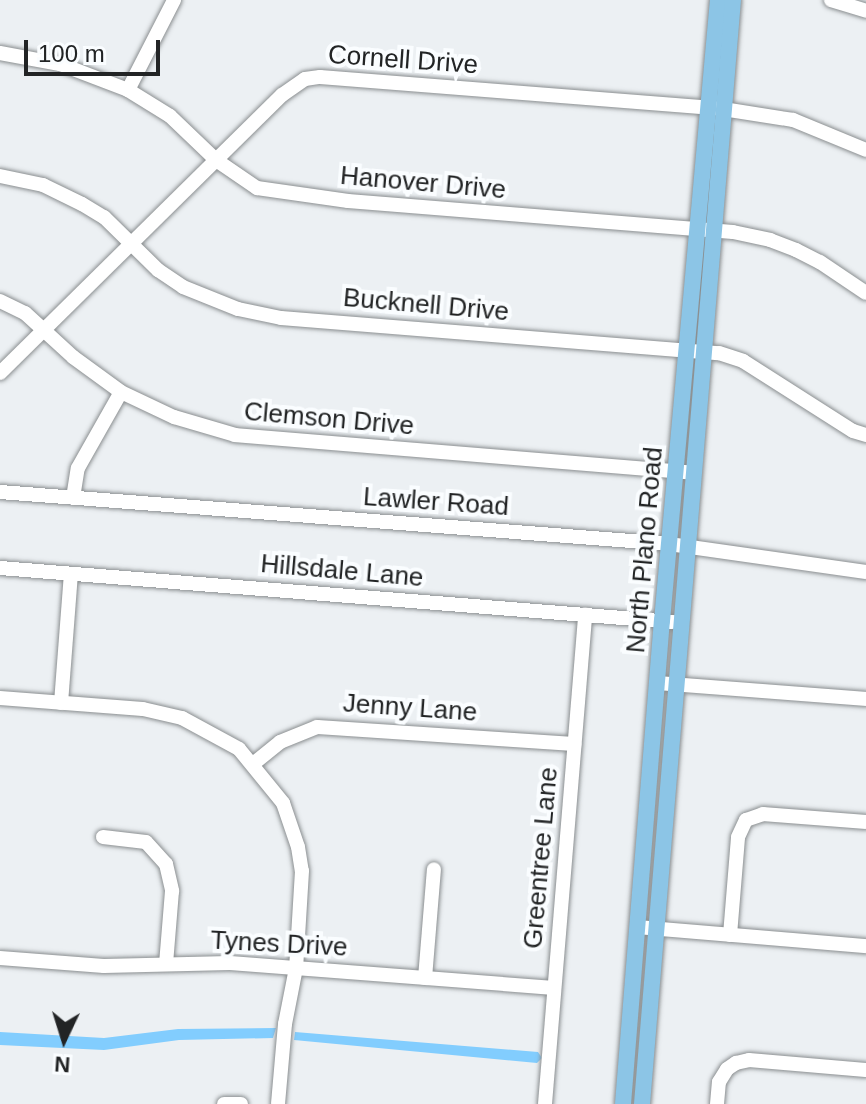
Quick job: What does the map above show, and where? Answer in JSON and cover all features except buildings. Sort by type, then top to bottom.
[{"type":"main road","name":"North Plano Road","points":[[716,108],[718,0]]},
{"type":"main road","name":"North Plano Road","points":[[684,472],[686,350],[705,230],[716,108],[733,0]]},
{"type":"main road","name":"North Plano Road","points":[[642,1104],[662,621],[677,545],[684,472],[703,352],[705,230]]},
{"type":"main road","name":"North Plano Road","points":[[623,1104],[676,684],[680,622],[677,545]]},
{"type":"street","points":[[128,90],[174,0]]},
{"type":"street","points":[[831,0],[866,11]]},
{"type":"street","name":"Hanover Drive","points":[[0,53],[60,64],[128,90],[170,116],[216,160],[257,188],[278,194],[705,230],[783,245],[820,262],[866,293]]},
{"type":"street","name":"Cornell Drive","points":[[0,373],[292,87],[320,77],[716,108],[793,120],[866,150]]},
{"type":"street","name":"Bucknell Drive","points":[[0,176],[43,185],[82,204],[104,217],[183,287],[238,309],[267,315],[703,352],[743,361],[853,431],[866,435]]},
{"type":"street","name":"Clemson Drive","points":[[0,301],[25,313],[91,372],[121,392],[174,417],[235,435],[684,472]]},
{"type":"street","points":[[73,498],[78,468],[121,392]]},
{"type":"street","name":"Lawler Road","points":[[0,492],[677,545],[866,572]]},
{"type":"street","name":"Hillsdale Lane","points":[[0,568],[680,622]]},
{"type":"street","points":[[61,703],[71,574]]},
{"type":"street","name":"Greentree Lane","points":[[545,1104],[585,615]]},
{"type":"street","points":[[658,683],[866,699]]},
{"type":"street","points":[[0,698],[143,709],[182,718],[239,749],[283,803],[298,847],[302,871],[296,968],[285,1024],[278,1104]]},
{"type":"street","name":"Jenny Lane","points":[[253,764],[280,742],[317,727],[574,744]]},
{"type":"street","points":[[730,935],[738,837],[746,820],[763,814],[866,822]]},
{"type":"street","points":[[103,837],[146,842],[166,864],[172,891],[166,964]]},
{"type":"street","points":[[425,978],[434,869]]},
{"type":"street","points":[[647,928],[866,946]]},
{"type":"street","name":"Tynes Drive","points":[[0,958],[104,966],[166,964],[296,968],[554,988]]},
{"type":"street","points":[[717,1104],[719,1082],[727,1069],[749,1060],[866,1070]]},
{"type":"street","points":[[224,1104],[241,1104]]},
{"type":"water","points":[[276,1028],[273,1038],[179,1040],[104,1050],[0,1045],[0,1032],[104,1038],[178,1029]]},
{"type":"water","points":[[295,1032],[538,1052],[542,1058],[537,1063],[294,1040]]}]
